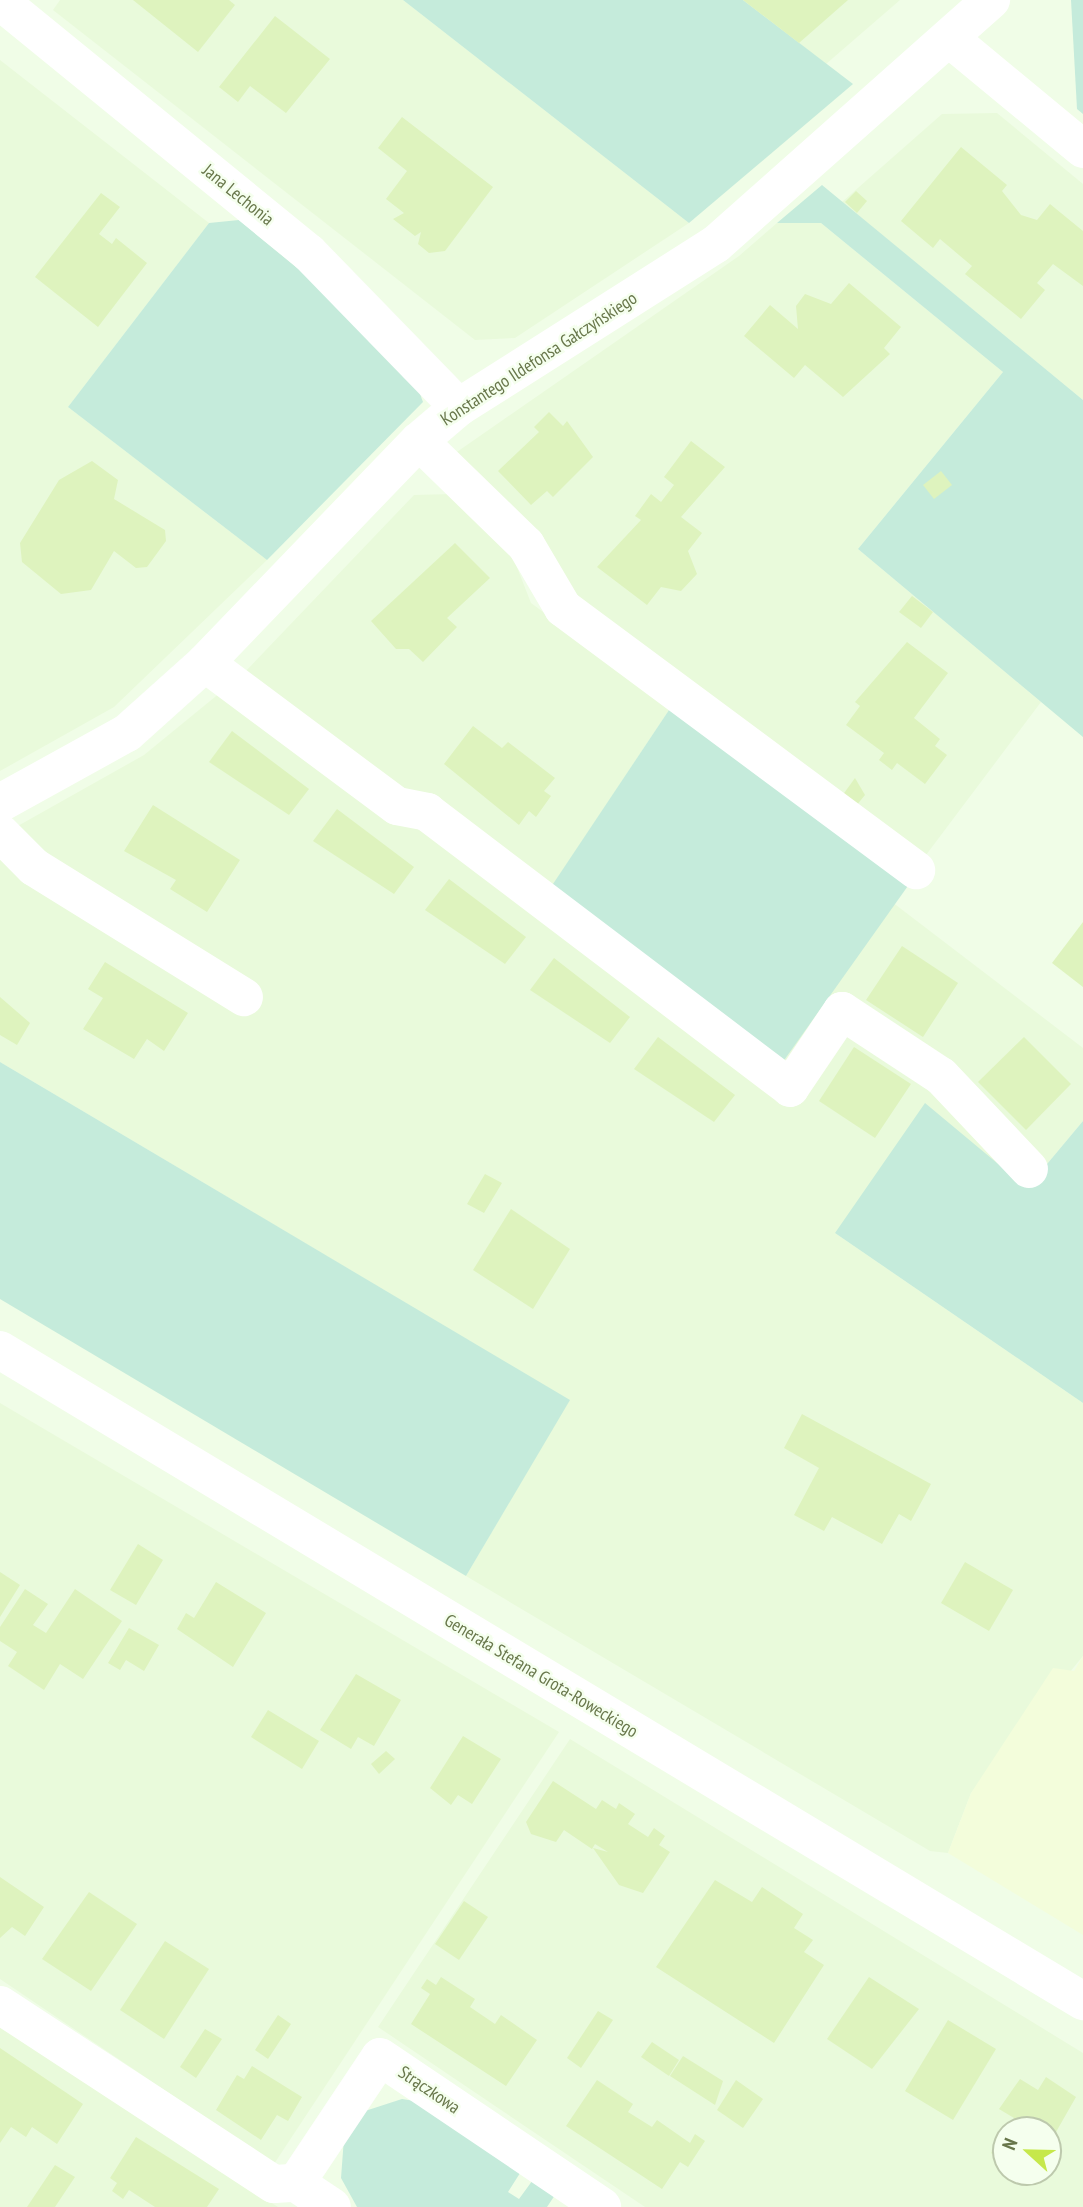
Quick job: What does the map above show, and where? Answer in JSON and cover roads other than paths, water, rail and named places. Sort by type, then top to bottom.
[{"type":"street","name":"Konstantego Ildefonsa Gałczyńskiego","points":[[0,803],[127,733],[205,663],[419,441],[459,407],[716,244],[991,0]]},
{"type":"street","name":"Jana Lechonia","points":[[0,1],[310,253],[459,407]]},
{"type":"street","points":[[949,38],[1083,149]]},
{"type":"street","points":[[419,441],[526,545],[563,608],[916,870]]},
{"type":"street","points":[[205,663],[397,806],[427,812],[790,1088],[842,1011],[941,1076],[1029,1169]]},
{"type":"street","points":[[0,833],[34,867],[244,997]]},
{"type":"street","name":"Generała Stefana Grota-Roweckiego","points":[[0,1350],[1083,2001]]},
{"type":"street","points":[[0,2005],[274,2184],[296,2183],[332,2207]]},
{"type":"street","name":"Strączkowa","points":[[296,2183],[380,2057],[602,2207]]}]
